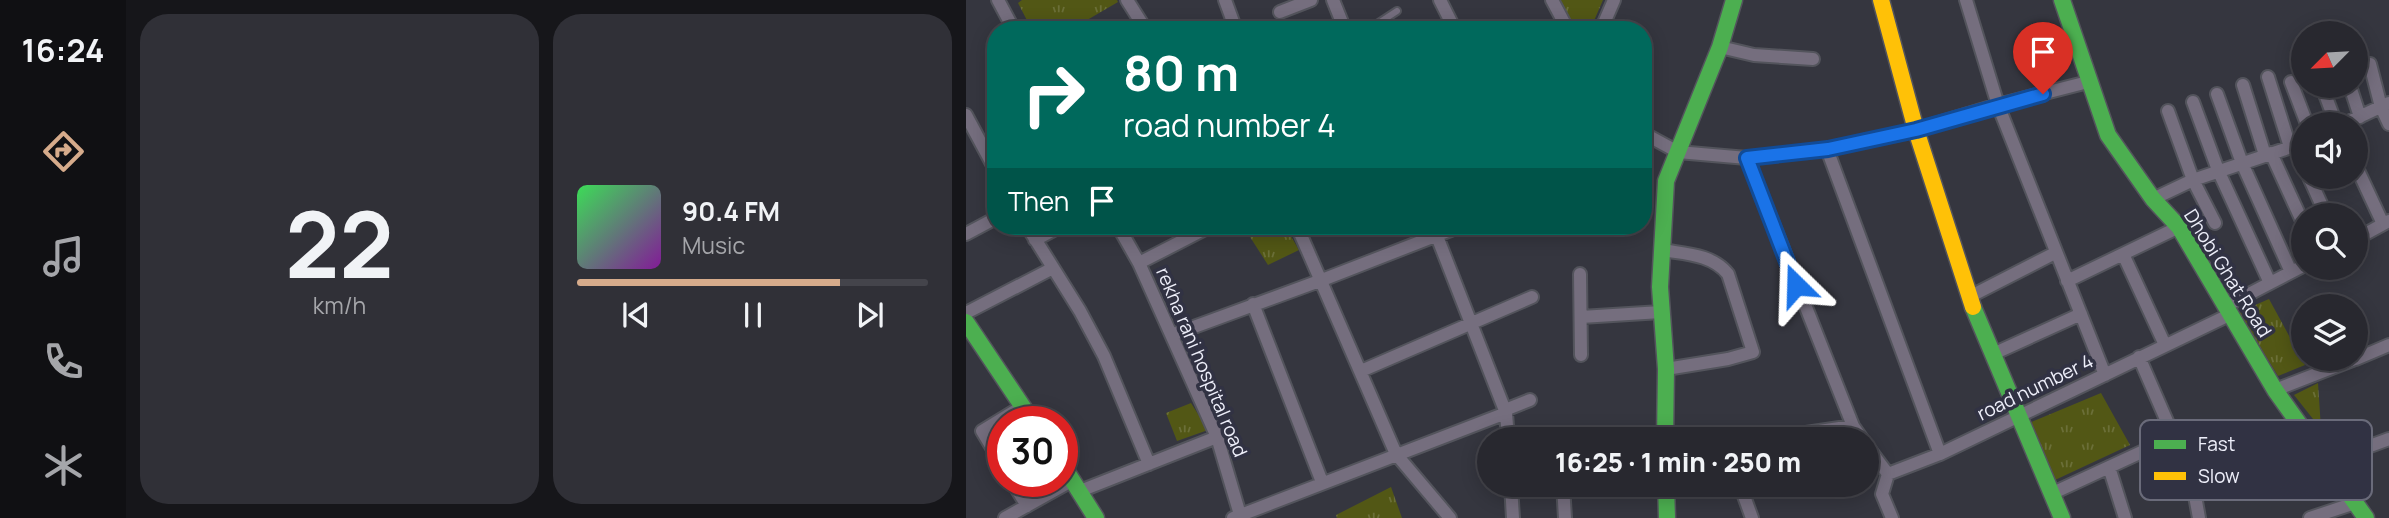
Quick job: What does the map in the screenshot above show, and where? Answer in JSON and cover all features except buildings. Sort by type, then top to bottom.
[{"type":"main road","points":[[1665,427],[1661,312],[1666,181],[1720,47],[1734,0]]},
{"type":"main road","points":[[1881,0],[1916,130],[1969,297],[2053,493],[2057,516]]},
{"type":"main road","name":"Dhobi Ghat Road","points":[[2062,0],[2108,135],[2153,200],[2179,227],[2275,390],[2298,420]]},
{"type":"main road","points":[[966,322],[971,341],[1023,406]]},
{"type":"main road","points":[[1078,488],[1096,518]]},
{"type":"main road","points":[[1666,497],[1667,518]]},
{"type":"main road","name":"Dhobi Ghat Road","points":[[2353,500],[2366,518]]},
{"type":"street","points":[[998,0],[1009,21]]},
{"type":"street","points":[[1127,0],[1140,21]]},
{"type":"street","points":[[1225,0],[1232,21]]},
{"type":"street","points":[[1280,12],[1311,0]]},
{"type":"street","points":[[1333,0],[1341,21]]},
{"type":"street","points":[[1440,0],[1450,21]]},
{"type":"street","points":[[1552,0],[1563,21]]},
{"type":"street","points":[[1605,21],[1614,0]]},
{"type":"street","points":[[1966,0],[1998,105],[2105,375]]},
{"type":"street","points":[[1720,47],[1754,55],[1813,59]]},
{"type":"street","points":[[2370,64],[2389,124]]},
{"type":"street","points":[[2268,77],[2291,133]]},
{"type":"street","points":[[1652,138],[1678,152],[1747,158],[1828,149],[1916,130],[2088,82]]},
{"type":"street","points":[[2243,85],[2268,154],[2293,203]]},
{"type":"street","points":[[2217,94],[2242,163],[2291,257]]},
{"type":"street","points":[[2193,102],[2218,170],[2270,283]]},
{"type":"street","points":[[2368,113],[2385,105]]},
{"type":"street","points":[[2168,111],[2193,180],[2215,223]]},
{"type":"street","points":[[966,115],[987,154]]},
{"type":"street","points":[[2153,200],[2218,170],[2291,147]]},
{"type":"street","points":[[1828,149],[1940,454]]},
{"type":"street","points":[[1747,158],[1853,426],[1848,427]]},
{"type":"street","points":[[2368,189],[2386,223],[2368,233]]},
{"type":"street","points":[[966,234],[987,223]]},
{"type":"street","points":[[2067,281],[2179,227]]},
{"type":"street","points":[[1032,235],[1080,311],[1104,356],[1149,464]]},
{"type":"street","points":[[1035,240],[1044,235]]},
{"type":"street","name":"rekha rani hospital road","points":[[1123,235],[1139,263],[1217,437],[1238,517]]},
{"type":"street","points":[[1139,263],[1193,235]]},
{"type":"street","points":[[1301,235],[1396,454],[1450,518]]},
{"type":"street","points":[[1172,335],[1322,280],[1426,235]]},
{"type":"street","points":[[1437,235],[1505,411],[1506,427]]},
{"type":"street","points":[[1662,250],[1707,258],[1721,265],[1728,274],[1753,352],[1728,359],[1665,369]]},
{"type":"street","points":[[1969,297],[2055,253]]},
{"type":"street","points":[[2123,254],[2165,345]]},
{"type":"street","points":[[966,313],[1053,268]]},
{"type":"street","name":"road number 4","points":[[1888,474],[1940,454],[2165,345],[2291,272]]},
{"type":"street","points":[[1580,274],[1581,355]]},
{"type":"street","points":[[1362,371],[1532,297]]},
{"type":"street","points":[[1253,304],[1322,482]]},
{"type":"street","points":[[1581,317],[1661,312]]},
{"type":"street","points":[[1993,354],[2081,314]]},
{"type":"street","points":[[2368,354],[2389,345]]},
{"type":"street","points":[[2139,358],[2166,420]]},
{"type":"street","points":[[2275,390],[2324,371]]},
{"type":"street","points":[[1238,517],[1530,400]]},
{"type":"street","points":[[1078,486],[1149,464],[1217,437]]},
{"type":"street","points":[[2372,445],[2389,439]]},
{"type":"street","points":[[2053,493],[2140,453]]},
{"type":"street","points":[[1879,462],[1888,474],[1882,494],[1892,518]]},
{"type":"street","points":[[2109,467],[2125,518]]},
{"type":"street","points":[[1022,497],[1027,506]]},
{"type":"street","points":[[1005,518],[1050,497]]},
{"type":"street","points":[[1511,497],[1513,518]]},
{"type":"street","points":[[1564,497],[1565,518]]},
{"type":"street","points":[[1744,497],[1752,518]]},
{"type":"street","points":[[2196,500],[2199,518]]},
{"type":"street","points":[[2311,518],[2355,503]]},
{"type":"lane","points":[[1382,21],[1397,11]]},
{"type":"green space","points":[[1022,0],[1118,2],[1085,21],[1027,21],[1018,3]]},
{"type":"green space","points":[[1559,0],[1603,0],[1594,21],[1570,21]]},
{"type":"green space","points":[[1249,235],[1290,235],[1299,250],[1268,265]]},
{"type":"green space","points":[[2269,299],[2291,339],[2291,371],[2278,376],[2239,312]]},
{"type":"green space","points":[[2318,383],[2320,420],[2314,420],[2294,395]]},
{"type":"green space","points":[[2101,393],[2130,445],[2055,480],[2029,423]]},
{"type":"green space","points":[[1191,403],[1208,430],[1177,441],[1166,413]]},
{"type":"green space","points":[[1391,487],[1402,518],[1337,518],[1336,515]]},
{"type":"traffic: fast","points":[[1665,427],[1666,369],[1660,287],[1666,181],[1720,47],[1734,0]]},
{"type":"traffic: fast","points":[[2062,0],[2108,135],[2153,199],[2179,227],[2275,390],[2296,420]]},
{"type":"traffic: fast","points":[[1973,307],[2062,518]]},
{"type":"traffic: fast","points":[[966,322],[1022,406]]},
{"type":"traffic: fast","points":[[1078,489],[1096,518]]},
{"type":"traffic: fast","points":[[1666,497],[1667,518]]},
{"type":"traffic: fast","points":[[2353,500],[2366,518]]},
{"type":"traffic: slow","points":[[1881,0],[1916,130],[1973,307]]},
{"type":"route","points":[[1796,285],[1747,158],[1828,149],[1916,130],[2043,94]]}]
